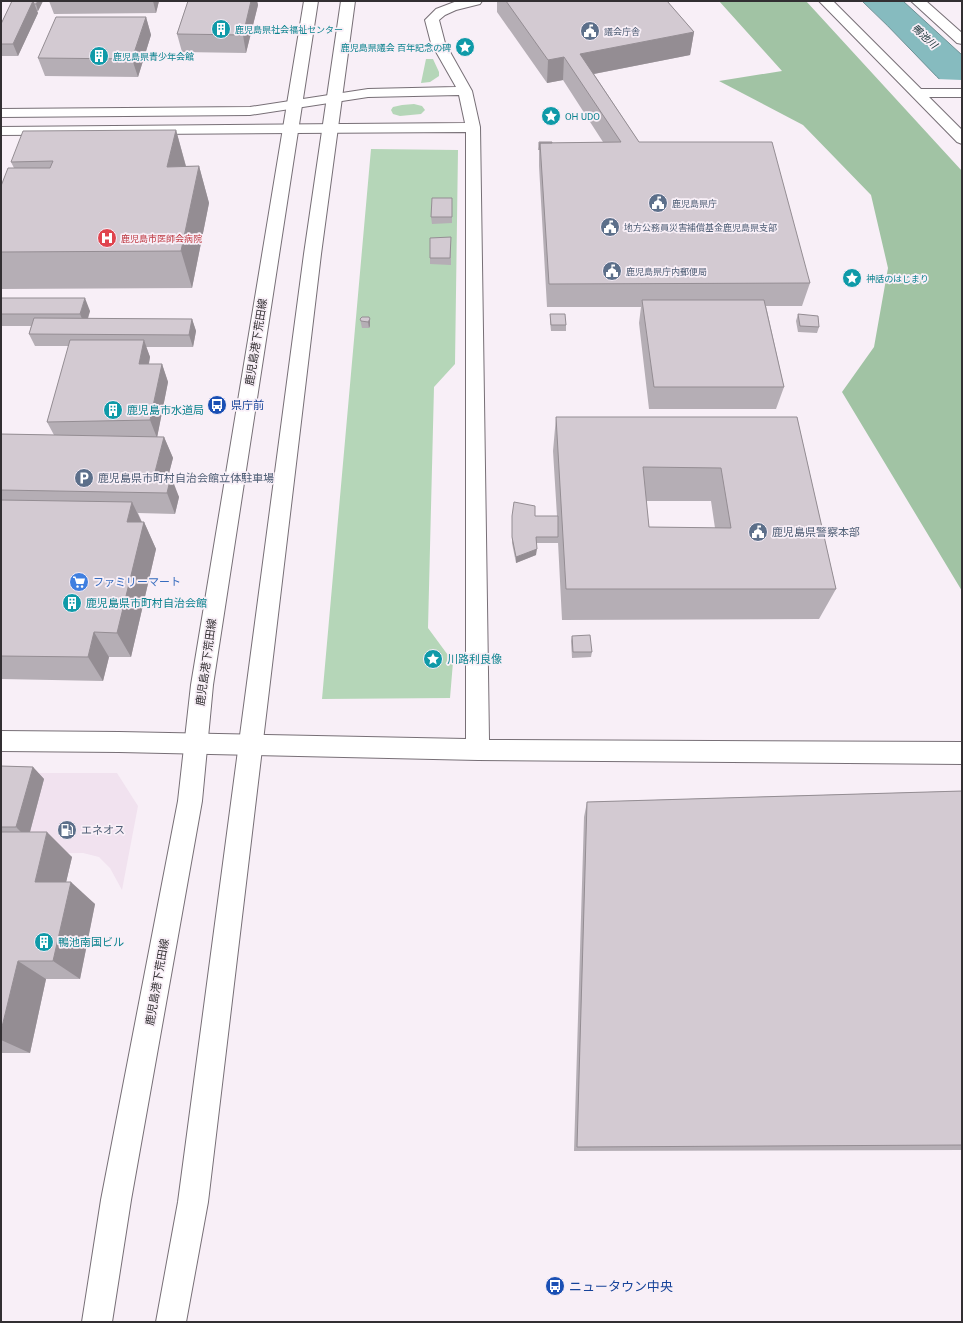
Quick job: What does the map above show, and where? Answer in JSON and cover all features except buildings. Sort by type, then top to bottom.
[{"type":"street","name":"鹿児島港下荒田線","points":[[97,1322],[116,1200],[190,801],[195,744],[206,662],[311,1]]},
{"type":"street","points":[[171,1322],[193,1202],[329,128],[348,1]]},
{"type":"street","points":[[476,1],[447,9],[435,15],[432,20],[438,43],[465,91],[473,127],[478,750]]},
{"type":"street","points":[[826,1],[962,139]]},
{"type":"street","points":[[918,1],[962,40]]},
{"type":"street","points":[[465,91],[368,93],[250,111],[6,113],[2,133],[291,128],[473,127]]},
{"type":"street","points":[[916,93],[962,93]]},
{"type":"street","points":[[1,741],[478,750],[962,753]]},
{"type":"shaded area","name":"エネオス","points":[[1,773],[117,773],[138,806],[122,890],[110,868],[99,857],[83,853],[1,854]]},
{"type":"green space","points":[[719,1],[806,1],[962,171],[962,591],[842,392],[874,347],[888,268],[871,195],[803,125],[719,81],[782,71]]},
{"type":"green space","points":[[426,59],[433,59],[439,72],[439,76],[430,82],[421,83]]},
{"type":"green space","points":[[414,104],[422,106],[425,110],[421,114],[400,116],[393,114],[391,110],[393,107]]},
{"type":"green space","points":[[371,149],[458,150],[455,364],[434,387],[428,628],[453,662],[450,698],[322,699]]},
{"type":"water","name":"鴨池川","points":[[862,1],[903,1],[962,55],[962,101],[887,26]]},
{"type":"pier","points":[[936,79],[962,80],[962,103],[961,102]]},
{"type":"place","name":"鹿児島県社会福祉センター","points":[[221,29]]},
{"type":"place","name":"議会庁舎","points":[[590,31]]},
{"type":"place","name":"鹿児島県議会 百年記念の碑","points":[[465,47]]},
{"type":"place","name":"鹿児島県青少年会館","points":[[99,56]]},
{"type":"place","name":"OH UDO","points":[[551,116]]},
{"type":"place","name":"鹿児島県庁","points":[[658,203]]},
{"type":"place","name":"地方公務員災害補償基金鹿児島県支部","points":[[610,227]]},
{"type":"place","name":"鹿児島市医師会病院","points":[[107,238]]},
{"type":"place","name":"鹿児島県庁内郵便局","points":[[612,271]]},
{"type":"place","name":"神話のはじまり","points":[[852,278]]},
{"type":"place","name":"県庁前","points":[[217,405]]},
{"type":"place","name":"鹿児島市水道局","points":[[113,410]]},
{"type":"place","name":"鹿児島県市町村自治会館立体駐車場","points":[[84,478]]},
{"type":"place","name":"鹿児島県警察本部","points":[[758,532]]},
{"type":"place","name":"ファミリーマート","points":[[79,582]]},
{"type":"place","name":"鹿児島県市町村自治会館","points":[[72,603]]},
{"type":"place","name":"川路利良像","points":[[433,659]]},
{"type":"place","name":"エネオス","points":[[67,830]]},
{"type":"place","name":"鴨池南国ビル","points":[[44,942]]},
{"type":"place","name":"ニュータウン中央","points":[[555,1286]]}]
